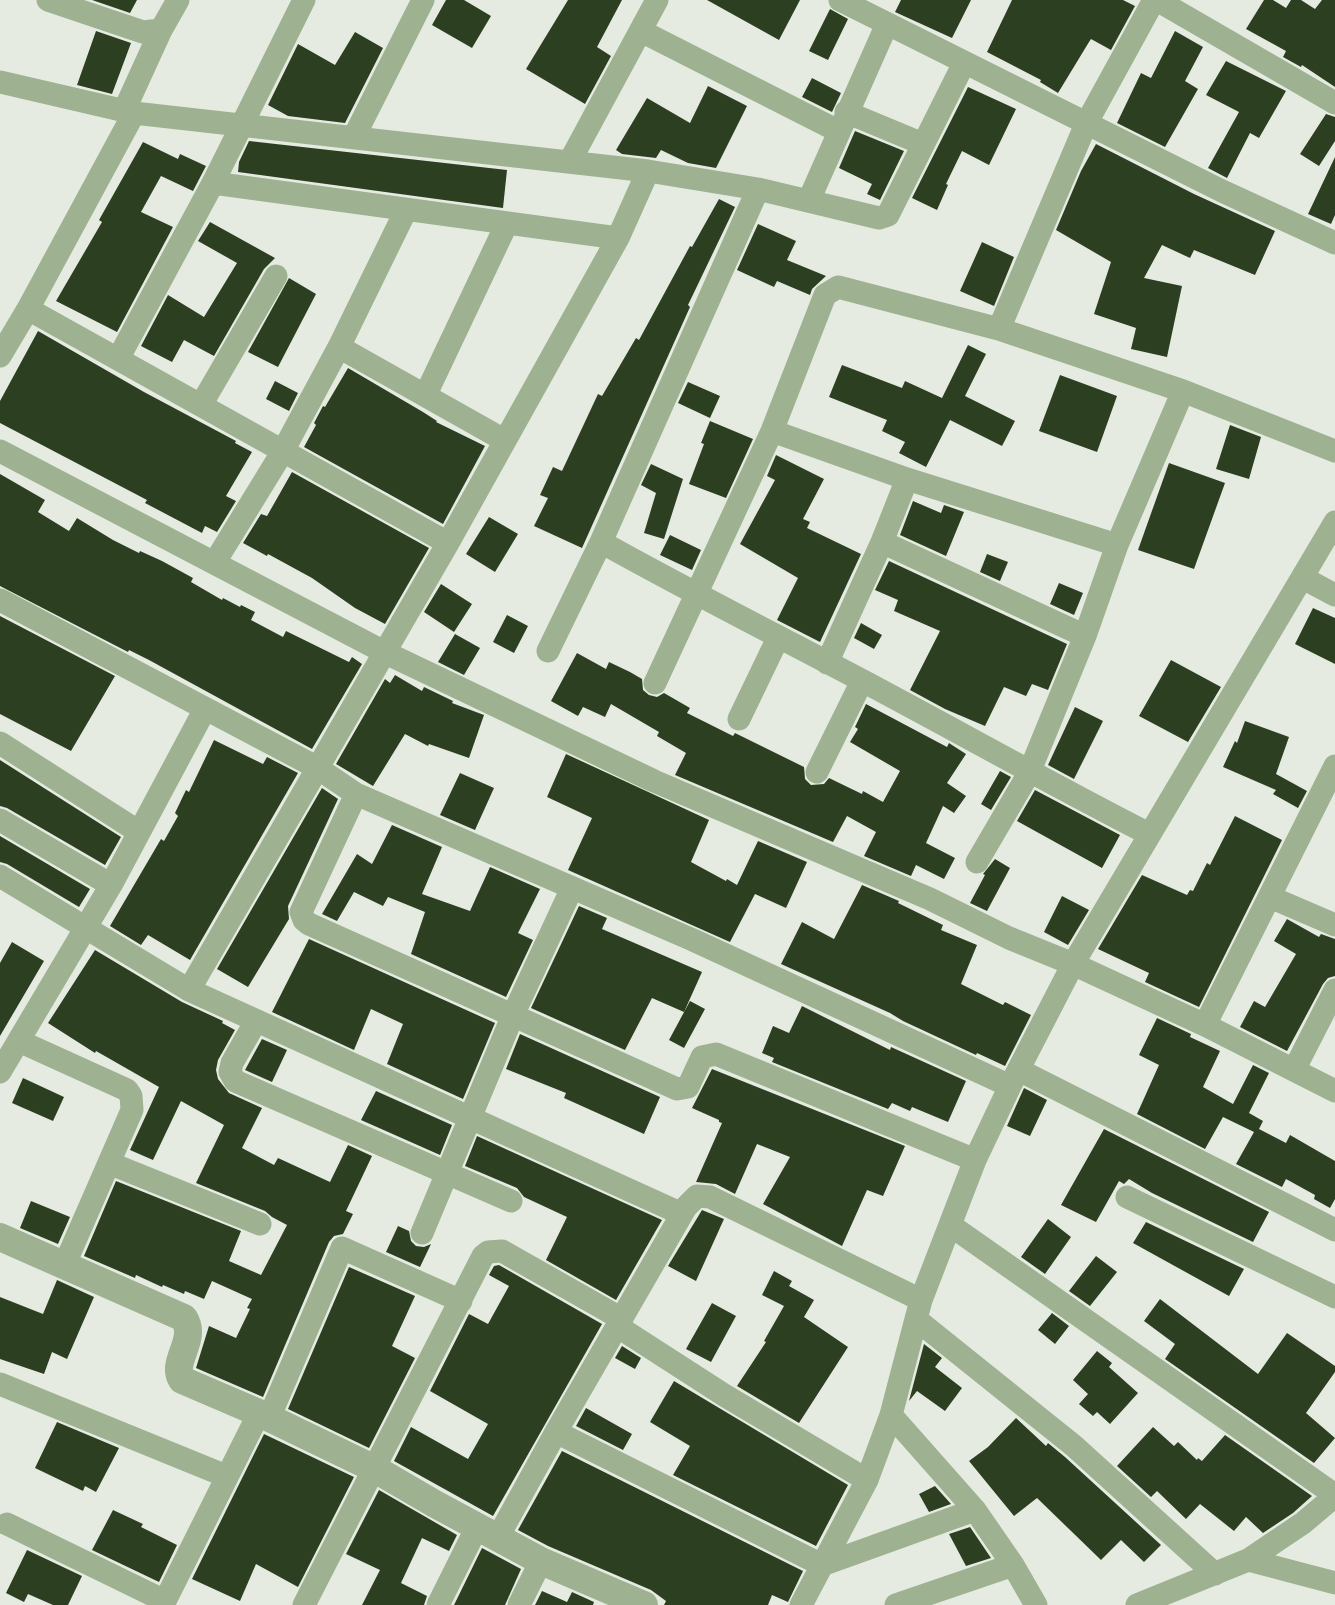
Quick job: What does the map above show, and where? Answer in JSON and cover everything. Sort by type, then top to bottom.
[{"type":"street","points":[[48,0],[143,32],[161,30]]},
{"type":"street","points":[[0,356],[28,309],[129,112],[161,30],[178,0]]},
{"type":"street","points":[[118,359],[213,183],[304,0]]},
{"type":"street","points":[[354,136],[422,0]]},
{"type":"street","points":[[570,162],[657,0]]},
{"type":"street","points":[[840,0],[1086,124],[1335,243]]},
{"type":"street","points":[[999,329],[1086,124],[1155,0],[1335,103]]},
{"type":"street","points":[[809,200],[887,24]]},
{"type":"street","points":[[640,31],[842,121],[923,144]]},
{"type":"street","points":[[0,82],[129,112],[648,171],[758,189],[880,218],[888,215],[964,63]]},
{"type":"street","points":[[189,990],[448,543],[618,238],[648,171]]},
{"type":"street","points":[[213,183],[618,238]]},
{"type":"street","points":[[548,651],[601,542],[758,189]]},
{"type":"street","points":[[215,562],[284,451],[406,211]]},
{"type":"street","points":[[426,394],[507,223]]},
{"type":"street","points":[[201,405],[276,276]]},
{"type":"street","points":[[655,683],[772,431],[825,295],[838,286],[999,329],[1183,391],[1335,451]]},
{"type":"street","points":[[28,309],[448,543]]},
{"type":"street","points":[[339,347],[504,440]]},
{"type":"street","points":[[977,862],[1029,773],[1085,636],[1117,545],[1183,391]]},
{"type":"street","points":[[772,431],[907,479],[1117,545]]},
{"type":"street","points":[[0,451],[386,653],[654,781],[930,899],[1009,938],[1073,964],[1205,1025],[1335,1091]]},
{"type":"street","points":[[827,663],[882,542],[907,479]]},
{"type":"street","points":[[801,1605],[867,1480],[891,1415],[919,1310],[950,1225],[975,1160],[1015,1078],[1073,964],[1335,522]]},
{"type":"street","points":[[601,542],[1029,773],[1149,834]]},
{"type":"street","points":[[882,542],[1085,636]]},
{"type":"street","points":[[1303,578],[1335,596]]},
{"type":"street","points":[[0,600],[316,767],[356,794],[1015,1078],[1335,1230]]},
{"type":"street","points":[[739,719],[778,638]]},
{"type":"street","points":[[817,772],[862,681]]},
{"type":"street","points":[[0,1072],[111,885],[205,709]]},
{"type":"street","points":[[0,743],[139,832]]},
{"type":"street","points":[[1205,1025],[1335,766]]},
{"type":"street","points":[[356,794],[301,912],[304,920],[677,1089],[688,1087],[702,1057],[716,1054],[975,1160]]},
{"type":"street","points":[[0,820],[111,885]]},
{"type":"street","points":[[0,876],[189,990],[682,1214]]},
{"type":"street","points":[[422,1233],[513,1015],[572,888]]},
{"type":"street","points":[[1270,897],[1335,925]]},
{"type":"street","points":[[1294,1070],[1335,990]]},
{"type":"street","points":[[256,1021],[232,1063],[230,1072],[235,1081],[511,1201]]},
{"type":"street","points":[[19,1041],[127,1090],[131,1096],[132,1110],[64,1266]]},
{"type":"street","points":[[109,1163],[260,1224]]},
{"type":"street","points":[[438,1605],[556,1432],[682,1214],[697,1196],[710,1197],[919,1310],[1215,1574]]},
{"type":"street","points":[[1127,1197],[1335,1297]]},
{"type":"street","points":[[950,1225],[1335,1496],[1303,1523],[1248,1560],[1137,1605]]},
{"type":"street","points":[[1,1242],[184,1318],[189,1333],[179,1370],[182,1380],[264,1415],[375,1469],[606,1598],[644,1605]]},
{"type":"street","points":[[7,1524],[164,1603],[226,1476],[264,1415],[342,1248],[461,1301]]},
{"type":"street","points":[[304,1605],[483,1256],[488,1252],[502,1251],[619,1322],[724,1395],[867,1480]]},
{"type":"street","points":[[0,1384],[226,1476]]},
{"type":"street","points":[[891,1415],[975,1510],[1013,1565],[1035,1605]]},
{"type":"street","points":[[556,1432],[822,1565],[975,1510]]},
{"type":"street","points":[[1248,1560],[1335,1583]]},
{"type":"street","points":[[519,1605],[541,1561]]},
{"type":"street","points":[[896,1605],[1013,1565]]},
{"type":"building","points":[[92,0],[137,0],[130,13]]},
{"type":"building","points":[[446,0],[464,0],[491,16],[472,48],[432,25]]},
{"type":"building","points":[[568,0],[622,0],[597,47],[611,56],[585,104],[526,69]]},
{"type":"building","points":[[707,0],[800,0],[779,40]]},
{"type":"building","points":[[901,0],[971,0],[952,38],[895,12]]},
{"type":"building","points":[[1012,0],[1123,0],[1135,6],[1111,50],[1091,39],[1058,93],[1040,82],[1041,80],[987,52]]},
{"type":"building","points":[[1264,0],[1273,0],[1286,8],[1291,0],[1301,0],[1315,9],[1322,0],[1335,0],[1335,87],[1302,65],[1301,67],[1283,57],[1286,51],[1246,29]]},
{"type":"building","points":[[830,9],[848,19],[828,60],[809,51]]},
{"type":"building","points":[[96,31],[131,43],[112,94],[77,85]]},
{"type":"building","points":[[1175,31],[1203,47],[1185,81],[1198,89],[1165,147],[1117,123],[1141,73],[1151,78]]},
{"type":"building","points":[[355,32],[383,48],[345,123],[288,116],[268,105],[298,44],[335,65]]},
{"type":"building","points":[[1226,61],[1286,91],[1259,138],[1250,133],[1227,178],[1208,168],[1239,112],[1206,95]]},
{"type":"building","points":[[812,78],[841,93],[832,112],[802,97]]},
{"type":"building","points":[[708,86],[747,106],[716,168],[688,163],[661,150],[656,158],[622,154],[616,150],[647,98],[690,123]]},
{"type":"building","points":[[968,87],[1016,109],[989,165],[962,151],[937,210],[912,198]]},
{"type":"building","points":[[1326,114],[1335,117],[1335,141],[1319,166],[1300,154]]},
{"type":"building","points":[[855,131],[904,151],[880,200],[867,194],[872,184],[839,168]]},
{"type":"building","points":[[249,141],[507,170],[503,208],[238,172],[239,162]]},
{"type":"building","points":[[143,142],[178,159],[180,154],[206,166],[193,191],[161,176],[141,212],[173,227],[117,332],[56,301],[102,222],[99,220]]},
{"type":"building","points":[[1096,144],[1194,194],[1275,231],[1255,275],[1194,250],[1190,258],[1162,245],[1144,278],[1182,286],[1167,357],[1131,349],[1136,328],[1094,314],[1111,262],[1056,230],[1081,171]]},
{"type":"building","points":[[1335,157],[1335,215],[1331,224],[1308,214]]},
{"type":"building","points":[[719,199],[735,207],[688,305],[690,307],[582,548],[534,526],[548,498],[540,495],[553,467],[562,471],[598,394],[602,396],[636,338],[639,340]]},
{"type":"building","points":[[210,222],[275,258],[264,269],[214,356],[184,340],[172,362],[141,346],[168,295],[204,317],[237,263],[198,241]]},
{"type":"building","points":[[758,224],[796,241],[787,260],[826,276],[812,289],[810,295],[777,281],[774,287],[737,270]]},
{"type":"building","points":[[982,242],[1014,257],[994,306],[960,291]]},
{"type":"building","points":[[289,278],[316,294],[278,367],[248,352]]},
{"type":"building","points":[[38,331],[252,452],[226,496],[236,501],[217,532],[205,526],[202,533],[145,503],[147,500],[0,423],[0,401]]},
{"type":"building","points":[[968,345],[986,354],[965,396],[1015,421],[1002,446],[950,420],[926,467],[899,453],[905,442],[882,431],[887,420],[829,397],[842,365],[902,388],[905,381],[942,398]]},
{"type":"building","points":[[348,368],[436,422],[485,446],[443,524],[304,447],[323,406],[325,407]]},
{"type":"building","points":[[1060,375],[1117,396],[1097,452],[1039,431]]},
{"type":"building","points":[[275,381],[298,393],[289,411],[266,399]]},
{"type":"building","points":[[688,382],[720,396],[710,418],[678,403]]},
{"type":"building","points":[[710,421],[753,439],[726,498],[689,484]]},
{"type":"building","points":[[1230,425],[1261,437],[1249,479],[1216,469]]},
{"type":"building","points":[[776,455],[824,479],[803,519],[810,522],[807,528],[861,554],[820,642],[777,620],[798,578],[740,544],[775,480],[767,476]]},
{"type":"building","points":[[1169,463],[1225,483],[1194,569],[1138,550]]},
{"type":"building","points":[[651,464],[683,479],[664,539],[644,533],[656,493],[641,485]]},
{"type":"building","points":[[292,472],[429,548],[385,624],[355,608],[312,578],[243,543],[261,514],[267,516]]},
{"type":"building","points":[[0,474],[45,500],[38,512],[69,531],[77,518],[113,540],[193,578],[191,582],[222,600],[223,598],[255,612],[251,620],[283,637],[286,631],[349,662],[352,657],[362,664],[312,749],[149,660],[129,650],[128,652],[0,586]]},
{"type":"building","points":[[913,501],[941,513],[944,505],[964,512],[946,556],[900,535]]},
{"type":"building","points":[[489,517],[518,534],[495,572],[466,554]]},
{"type":"building","points":[[670,535],[701,550],[692,570],[660,555]]},
{"type":"building","points":[[987,554],[1008,562],[1000,581],[980,572]]},
{"type":"building","points":[[889,561],[1067,644],[1048,690],[1032,684],[1026,696],[1004,687],[985,726],[910,690],[940,631],[894,611],[898,600],[875,590]]},
{"type":"building","points":[[1059,583],[1083,593],[1074,615],[1050,604]]},
{"type":"building","points":[[441,584],[472,604],[454,632],[424,612]]},
{"type":"building","points":[[1313,608],[1335,618],[1335,664],[1295,644]]},
{"type":"building","points":[[507,615],[528,626],[514,653],[493,642]]},
{"type":"building","points":[[0,616],[115,676],[71,751],[0,714]]},
{"type":"building","points":[[861,623],[882,635],[874,649],[854,638]]},
{"type":"building","points":[[455,634],[480,648],[464,675],[438,662]]},
{"type":"building","points":[[577,653],[606,669],[609,662],[630,672],[642,679],[643,690],[649,695],[657,697],[664,693],[690,708],[687,713],[804,767],[805,779],[811,785],[824,784],[829,778],[883,802],[900,771],[850,742],[858,729],[855,727],[866,704],[947,747],[949,743],[966,754],[947,783],[966,796],[954,813],[943,806],[926,843],[955,858],[944,879],[916,865],[911,876],[864,856],[876,832],[847,816],[833,842],[675,775],[686,753],[657,736],[659,732],[611,704],[605,717],[583,707],[578,716],[551,701]]},
{"type":"building","points":[[1171,660],[1221,687],[1188,742],[1139,716]]},
{"type":"building","points":[[395,675],[422,691],[424,687],[453,701],[452,703],[484,715],[469,758],[429,744],[428,746],[405,734],[373,786],[336,764],[385,679],[390,683]]},
{"type":"building","points":[[1075,707],[1103,721],[1074,779],[1048,765]]},
{"type":"building","points":[[1245,721],[1289,737],[1276,774],[1307,791],[1298,808],[1273,794],[1276,790],[1223,767],[1235,741],[1237,743]]},
{"type":"building","points":[[214,740],[263,764],[267,757],[298,773],[190,960],[148,935],[141,945],[110,926],[161,839],[164,841],[178,816],[175,813],[186,790],[189,792]]},
{"type":"building","points":[[566,754],[709,820],[691,862],[726,881],[727,879],[737,885],[758,841],[807,862],[786,908],[755,894],[730,942],[568,870],[592,818],[547,797]]},
{"type":"building","points":[[0,760],[121,837],[105,865],[0,806]]},
{"type":"building","points":[[1000,771],[1011,777],[991,810],[981,804]]},
{"type":"building","points":[[460,773],[494,788],[475,830],[440,815]]},
{"type":"building","points":[[322,788],[338,799],[288,906],[289,919],[248,987],[217,969]]},
{"type":"building","points":[[1035,790],[1120,835],[1102,868],[1017,821]]},
{"type":"building","points":[[1235,816],[1282,840],[1199,1007],[1145,982],[1149,973],[1098,949],[1142,875],[1187,895],[1190,890],[1193,891],[1207,863],[1210,865]]},
{"type":"building","points":[[392,825],[442,847],[422,894],[470,911],[490,867],[540,889],[518,933],[533,940],[506,997],[411,954],[425,912],[388,897],[383,906],[354,892],[337,921],[322,914],[357,854],[372,864]]},
{"type":"building","points":[[0,836],[90,889],[79,907],[0,862]]},
{"type":"building","points":[[995,859],[1010,868],[987,911],[970,903],[985,875],[983,874]]},
{"type":"building","points":[[862,885],[943,925],[941,930],[977,945],[961,984],[1003,1005],[1005,1002],[1031,1015],[1005,1066],[781,964],[802,922],[834,939]]},
{"type":"building","points":[[1062,896],[1089,910],[1068,945],[1044,932]]},
{"type":"building","points":[[579,906],[607,918],[602,929],[702,972],[684,1012],[652,998],[625,1050],[531,1008]]},
{"type":"building","points":[[1287,919],[1319,937],[1321,934],[1335,939],[1335,976],[1328,978],[1323,984],[1287,1051],[1240,1027],[1254,1001],[1265,1007],[1296,954],[1274,941]]},
{"type":"building","points":[[309,939],[495,1023],[463,1099],[387,1064],[403,1024],[371,1009],[354,1050],[272,1012]]},
{"type":"building","points":[[12,942],[44,961],[0,1036],[0,963]]},
{"type":"building","points":[[95,950],[235,1030],[218,1060],[218,1079],[229,1093],[262,1108],[242,1148],[274,1165],[278,1158],[330,1182],[348,1145],[372,1156],[346,1211],[353,1214],[343,1234],[334,1236],[329,1242],[263,1397],[196,1368],[209,1326],[236,1338],[252,1299],[212,1281],[204,1299],[185,1291],[184,1294],[136,1275],[135,1278],[84,1256],[116,1181],[241,1231],[229,1261],[261,1275],[287,1225],[265,1211],[196,1183],[224,1125],[181,1101],[153,1160],[130,1150],[159,1087],[96,1051],[95,1053],[48,1023]]},
{"type":"building","points":[[690,1001],[705,1009],[684,1048],[669,1040]]},
{"type":"building","points":[[802,1006],[890,1050],[891,1047],[966,1081],[948,1122],[912,1107],[910,1111],[892,1103],[888,1109],[772,1062],[774,1058],[762,1053],[773,1026],[789,1033]]},
{"type":"building","points":[[1157,1018],[1220,1051],[1203,1087],[1233,1104],[1253,1065],[1269,1073],[1249,1113],[1263,1121],[1259,1129],[1286,1143],[1290,1135],[1335,1161],[1335,1199],[1330,1208],[1314,1199],[1315,1195],[1286,1179],[1282,1187],[1236,1164],[1254,1132],[1223,1117],[1205,1149],[1137,1114],[1159,1065],[1139,1055]]},
{"type":"building","points":[[520,1034],[660,1097],[644,1134],[564,1098],[566,1093],[506,1069]]},
{"type":"building","points":[[262,1039],[287,1050],[272,1082],[245,1070]]},
{"type":"building","points":[[712,1069],[905,1146],[883,1196],[867,1190],[842,1246],[763,1204],[790,1157],[757,1144],[735,1194],[716,1184],[696,1182],[722,1123],[692,1108]]},
{"type":"building","points":[[23,1078],[64,1097],[53,1121],[12,1103]]},
{"type":"building","points":[[1024,1088],[1047,1100],[1030,1136],[1007,1126]]},
{"type":"building","points":[[376,1091],[452,1125],[440,1155],[361,1120]]},
{"type":"building","points":[[1104,1129],[1269,1212],[1253,1242],[1129,1179],[1124,1184],[1119,1181],[1096,1222],[1061,1205]]},
{"type":"building","points":[[477,1136],[662,1220],[616,1300],[546,1260],[567,1217],[524,1197],[517,1188],[465,1166]]},
{"type":"building","points":[[31,1201],[70,1217],[58,1244],[20,1228]]},
{"type":"building","points":[[702,1210],[724,1219],[696,1281],[668,1266]]},
{"type":"building","points":[[1048,1219],[1071,1237],[1045,1274],[1021,1257]]},
{"type":"building","points":[[1146,1222],[1244,1269],[1229,1296],[1133,1243]]},
{"type":"building","points":[[398,1226],[409,1231],[411,1241],[416,1246],[431,1244],[420,1267],[386,1252]]},
{"type":"building","points":[[1096,1256],[1117,1272],[1090,1306],[1069,1291]]},
{"type":"building","points":[[499,1265],[602,1324],[493,1516],[394,1461],[411,1427],[468,1459],[488,1424],[430,1391],[469,1314],[488,1324],[509,1286],[489,1275],[494,1266]]},
{"type":"building","points":[[349,1267],[415,1296],[392,1346],[415,1358],[369,1448],[288,1409]]},
{"type":"building","points":[[774,1271],[792,1281],[789,1286],[814,1300],[804,1317],[848,1347],[799,1423],[737,1386],[766,1342],[764,1341],[784,1306],[762,1295]]},
{"type":"building","points":[[57,1280],[94,1297],[67,1359],[52,1352],[44,1374],[0,1359],[0,1297],[43,1314]]},
{"type":"building","points":[[1160,1299],[1258,1374],[1287,1333],[1335,1366],[1335,1372],[1306,1413],[1335,1438],[1314,1463],[1165,1359],[1175,1344],[1144,1321]]},
{"type":"building","points":[[712,1303],[736,1316],[711,1362],[686,1349]]},
{"type":"building","points":[[1052,1313],[1069,1326],[1055,1344],[1038,1330]]},
{"type":"building","points":[[924,1344],[942,1358],[935,1367],[962,1388],[945,1411],[917,1391],[909,1401]]},
{"type":"building","points":[[622,1346],[641,1358],[635,1369],[615,1358]]},
{"type":"building","points":[[1097,1351],[1112,1363],[1109,1367],[1138,1393],[1110,1424],[1097,1412],[1093,1416],[1079,1404],[1088,1394],[1073,1380]]},
{"type":"building","points":[[674,1381],[848,1485],[816,1546],[673,1475],[690,1446],[650,1422]]},
{"type":"building","points":[[586,1408],[632,1434],[623,1450],[576,1426]]},
{"type":"building","points":[[1016,1418],[1046,1446],[1048,1443],[1065,1457],[1161,1545],[1144,1562],[1121,1540],[1101,1560],[1037,1498],[1014,1516],[969,1461],[988,1447]]},
{"type":"building","points":[[57,1422],[119,1448],[96,1492],[85,1486],[83,1491],[35,1468]]},
{"type":"building","points":[[1153,1427],[1174,1446],[1178,1442],[1197,1460],[1198,1458],[1202,1461],[1225,1435],[1312,1496],[1293,1513],[1263,1533],[1246,1517],[1234,1531],[1200,1504],[1186,1519],[1157,1491],[1151,1497],[1117,1466]]},
{"type":"building","points":[[264,1434],[354,1477],[298,1587],[256,1564],[240,1601],[192,1579]]},
{"type":"building","points":[[562,1451],[803,1571],[788,1602],[772,1595],[768,1605],[664,1605],[666,1601],[651,1590],[548,1546],[518,1530]]},
{"type":"building","points":[[935,1486],[951,1504],[929,1512],[919,1494]]},
{"type":"building","points":[[379,1490],[457,1535],[449,1551],[422,1538],[401,1583],[427,1596],[424,1605],[362,1605],[380,1570],[346,1554]]},
{"type":"building","points":[[113,1510],[143,1524],[141,1527],[177,1545],[159,1582],[92,1550]]},
{"type":"building","points":[[970,1527],[991,1558],[966,1566],[949,1534]]},
{"type":"building","points":[[482,1548],[521,1569],[505,1605],[454,1605]]},
{"type":"building","points":[[27,1550],[82,1576],[68,1605],[53,1605],[28,1594],[24,1602],[6,1593]]},
{"type":"building","points":[[542,1591],[567,1602],[572,1592],[594,1602],[593,1605],[535,1605]]}]
